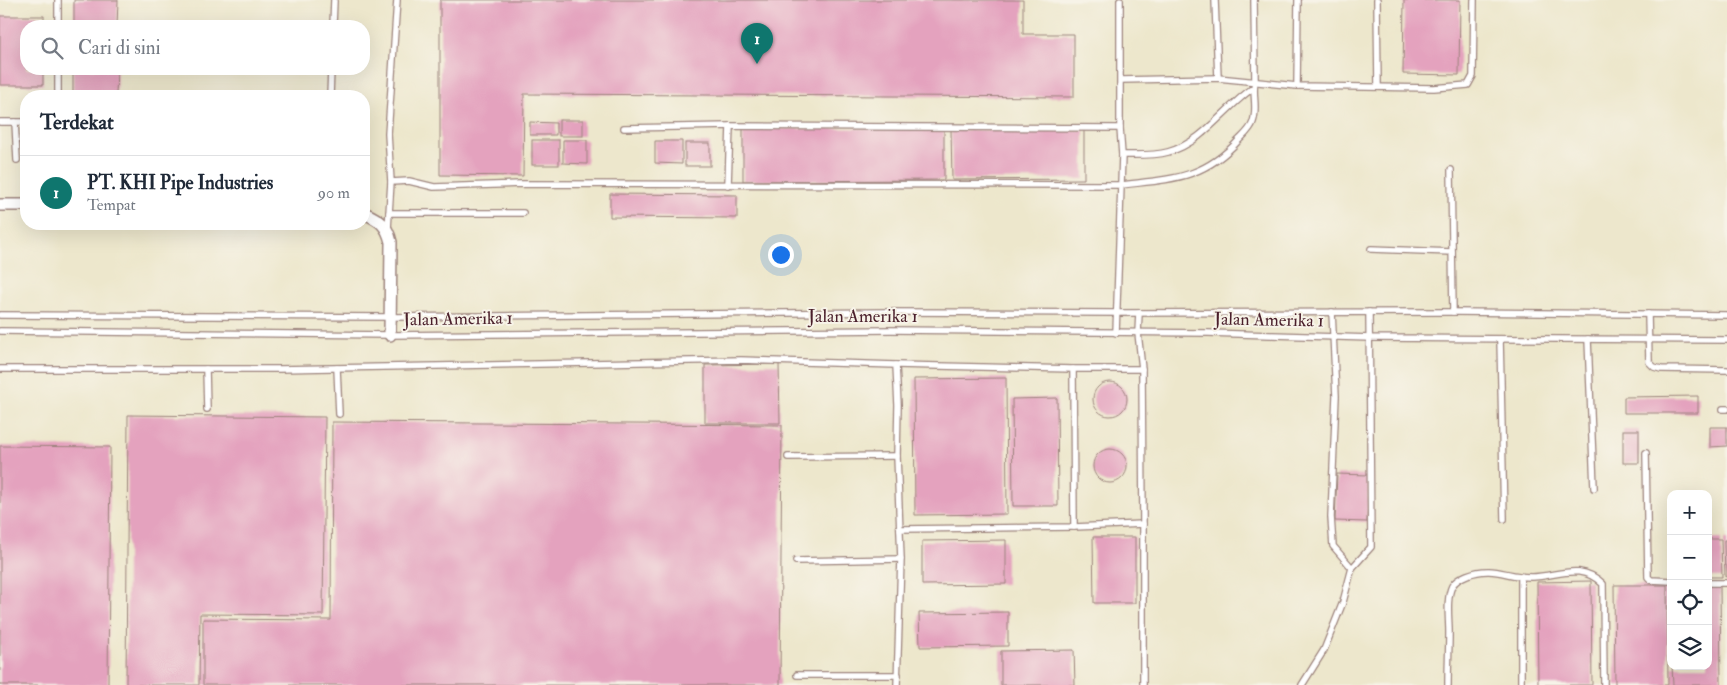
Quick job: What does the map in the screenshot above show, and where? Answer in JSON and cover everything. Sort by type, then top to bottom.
[{"type":"street","points":[[0,205],[20,205]]},
{"type":"street","points":[[370,216],[377,219],[388,230],[390,242],[390,335]]},
{"type":"lane","points":[[58,0],[58,20]]},
{"type":"lane","points":[[333,20],[334,0]]},
{"type":"lane","points":[[388,230],[391,182],[388,134],[397,0]]},
{"type":"lane","points":[[1116,333],[1122,155],[1120,128],[1120,0]]},
{"type":"lane","points":[[1215,0],[1218,78]]},
{"type":"lane","points":[[391,182],[409,181],[434,187],[520,184],[1121,185],[1184,177],[1214,162],[1236,143],[1253,124],[1256,101],[1253,88],[1255,80],[1254,0]]},
{"type":"lane","points":[[1297,86],[1298,0]]},
{"type":"lane","points":[[1377,0],[1378,86]]},
{"type":"lane","points":[[1121,80],[1218,78],[1255,80],[1297,86],[1434,88],[1468,85],[1473,76],[1474,0]]},
{"type":"lane","points":[[58,75],[58,90]]},
{"type":"lane","points":[[330,90],[331,75]]},
{"type":"lane","points":[[1122,155],[1166,153],[1182,147],[1198,137],[1253,88]]},
{"type":"lane","points":[[0,122],[20,122]]},
{"type":"lane","points":[[15,122],[17,160]]},
{"type":"lane","points":[[728,185],[730,126]]},
{"type":"lane","points":[[624,128],[730,126],[1120,128]]},
{"type":"lane","points":[[1451,170],[1453,312]]},
{"type":"lane","points":[[389,213],[523,213]]},
{"type":"lane","points":[[1371,249],[1452,252]]},
{"type":"lane","name":"Jalan Amerika 1","points":[[0,315],[389,317],[880,312],[1116,314],[1453,312],[1727,315]]},
{"type":"lane","points":[[1332,312],[1336,396],[1331,518],[1333,546],[1352,568]]},
{"type":"lane","points":[[1302,685],[1324,650],[1343,602],[1352,568],[1372,547],[1369,312]]},
{"type":"lane","points":[[1139,313],[1138,333],[1142,369],[1143,685]]},
{"type":"lane","points":[[1648,314],[1649,362],[1654,366],[1661,369],[1727,370]]},
{"type":"lane","name":"Jalan Amerika 1","points":[[0,331],[390,335],[891,330],[1370,338],[1727,340]]},
{"type":"lane","points":[[1500,339],[1504,519]]},
{"type":"lane","points":[[1588,339],[1594,488]]},
{"type":"lane","points":[[0,368],[337,368],[741,360],[1073,369],[1142,369]]},
{"type":"lane","points":[[896,365],[901,559],[897,685]]},
{"type":"lane","points":[[337,368],[339,414]]},
{"type":"lane","points":[[206,369],[207,408]]},
{"type":"lane","points":[[1073,369],[1074,527]]},
{"type":"lane","points":[[1646,453],[1648,576],[1651,580],[1667,581]]},
{"type":"lane","points":[[788,457],[897,456]]},
{"type":"lane","points":[[900,530],[1143,524]]},
{"type":"lane","points":[[796,562],[901,559]]},
{"type":"lane","points":[[1448,685],[1448,604],[1452,586],[1462,577],[1478,571],[1494,570],[1521,576],[1544,577],[1576,571],[1594,576],[1603,584],[1604,685]]},
{"type":"lane","points":[[1521,576],[1521,685]]},
{"type":"lane","points":[[1712,583],[1727,583]]},
{"type":"lane","points":[[797,675],[898,675]]},
{"type":"building","points":[[74,0],[118,0],[117,20],[74,20]]},
{"type":"building","points":[[440,0],[1023,0],[1023,34],[1074,34],[1074,97],[524,94],[523,176],[440,175]]},
{"type":"building","points":[[1404,0],[1460,0],[1459,75],[1403,74]]},
{"type":"building","points":[[0,16],[44,16],[44,20],[20,20],[20,75],[43,75],[43,85],[0,85]]},
{"type":"building","points":[[73,75],[117,75],[116,90],[73,90]]},
{"type":"building","points":[[559,120],[583,120],[583,136],[559,136]]},
{"type":"building","points":[[530,122],[556,123],[556,135],[530,135]]},
{"type":"building","points":[[944,128],[944,180],[743,181],[743,129]]},
{"type":"building","points":[[951,130],[1084,130],[1084,179],[952,180]]},
{"type":"building","points":[[532,140],[559,140],[559,165],[532,165]]},
{"type":"building","points":[[563,140],[587,140],[587,164],[563,163]]},
{"type":"building","points":[[655,141],[682,141],[682,164],[655,163]]},
{"type":"building","points":[[685,143],[710,143],[710,166],[685,166]]},
{"type":"building","points":[[610,194],[737,195],[737,218],[610,217]]},
{"type":"building","points":[[779,364],[780,423],[705,423],[705,365]]},
{"type":"building","points":[[1006,378],[1007,514],[915,515],[914,379]]},
{"type":"building","points":[[1110,382],[1122,387],[1127,399],[1122,411],[1110,416],[1098,411],[1093,399],[1098,387]]},
{"type":"building","points":[[1698,396],[1698,413],[1624,413],[1624,397]]},
{"type":"building","points":[[1057,398],[1058,506],[1013,506],[1012,399]]},
{"type":"building","points":[[128,415],[325,417],[323,615],[200,614],[199,685],[126,685]]},
{"type":"building","points":[[332,422],[782,425],[780,685],[203,685],[203,619],[331,620]]},
{"type":"building","points":[[1710,427],[1727,427],[1727,446],[1710,447]]},
{"type":"building","points":[[1623,430],[1639,430],[1639,463],[1623,463]]},
{"type":"building","points":[[0,446],[110,447],[108,685],[0,685]]},
{"type":"building","points":[[1110,449],[1117,450],[1122,454],[1126,459],[1126,473],[1122,478],[1117,482],[1110,483],[1103,482],[1098,478],[1094,473],[1093,466],[1094,459],[1098,454],[1103,450]]},
{"type":"building","points":[[1337,474],[1369,475],[1367,522],[1335,521]]},
{"type":"building","points":[[1093,537],[1135,537],[1135,603],[1094,603]]},
{"type":"building","points":[[1712,539],[1721,539],[1722,577],[1712,577]]},
{"type":"building","points":[[1006,540],[1006,584],[922,585],[922,541]]},
{"type":"building","points":[[1724,540],[1727,540],[1727,576],[1725,577]]},
{"type":"building","points":[[1591,581],[1592,685],[1538,685],[1537,582]]},
{"type":"building","points":[[1614,585],[1667,585],[1668,685],[1615,685]]},
{"type":"building","points":[[1712,585],[1720,585],[1721,685],[1673,685],[1672,670],[1712,670]]},
{"type":"building","points":[[1008,612],[1008,646],[920,647],[919,613]]},
{"type":"building","points":[[1074,650],[1075,685],[1001,685],[1001,651]]},
{"type":"place","name":"PT. KHI Pipe Industries","points":[[757,64]]}]
